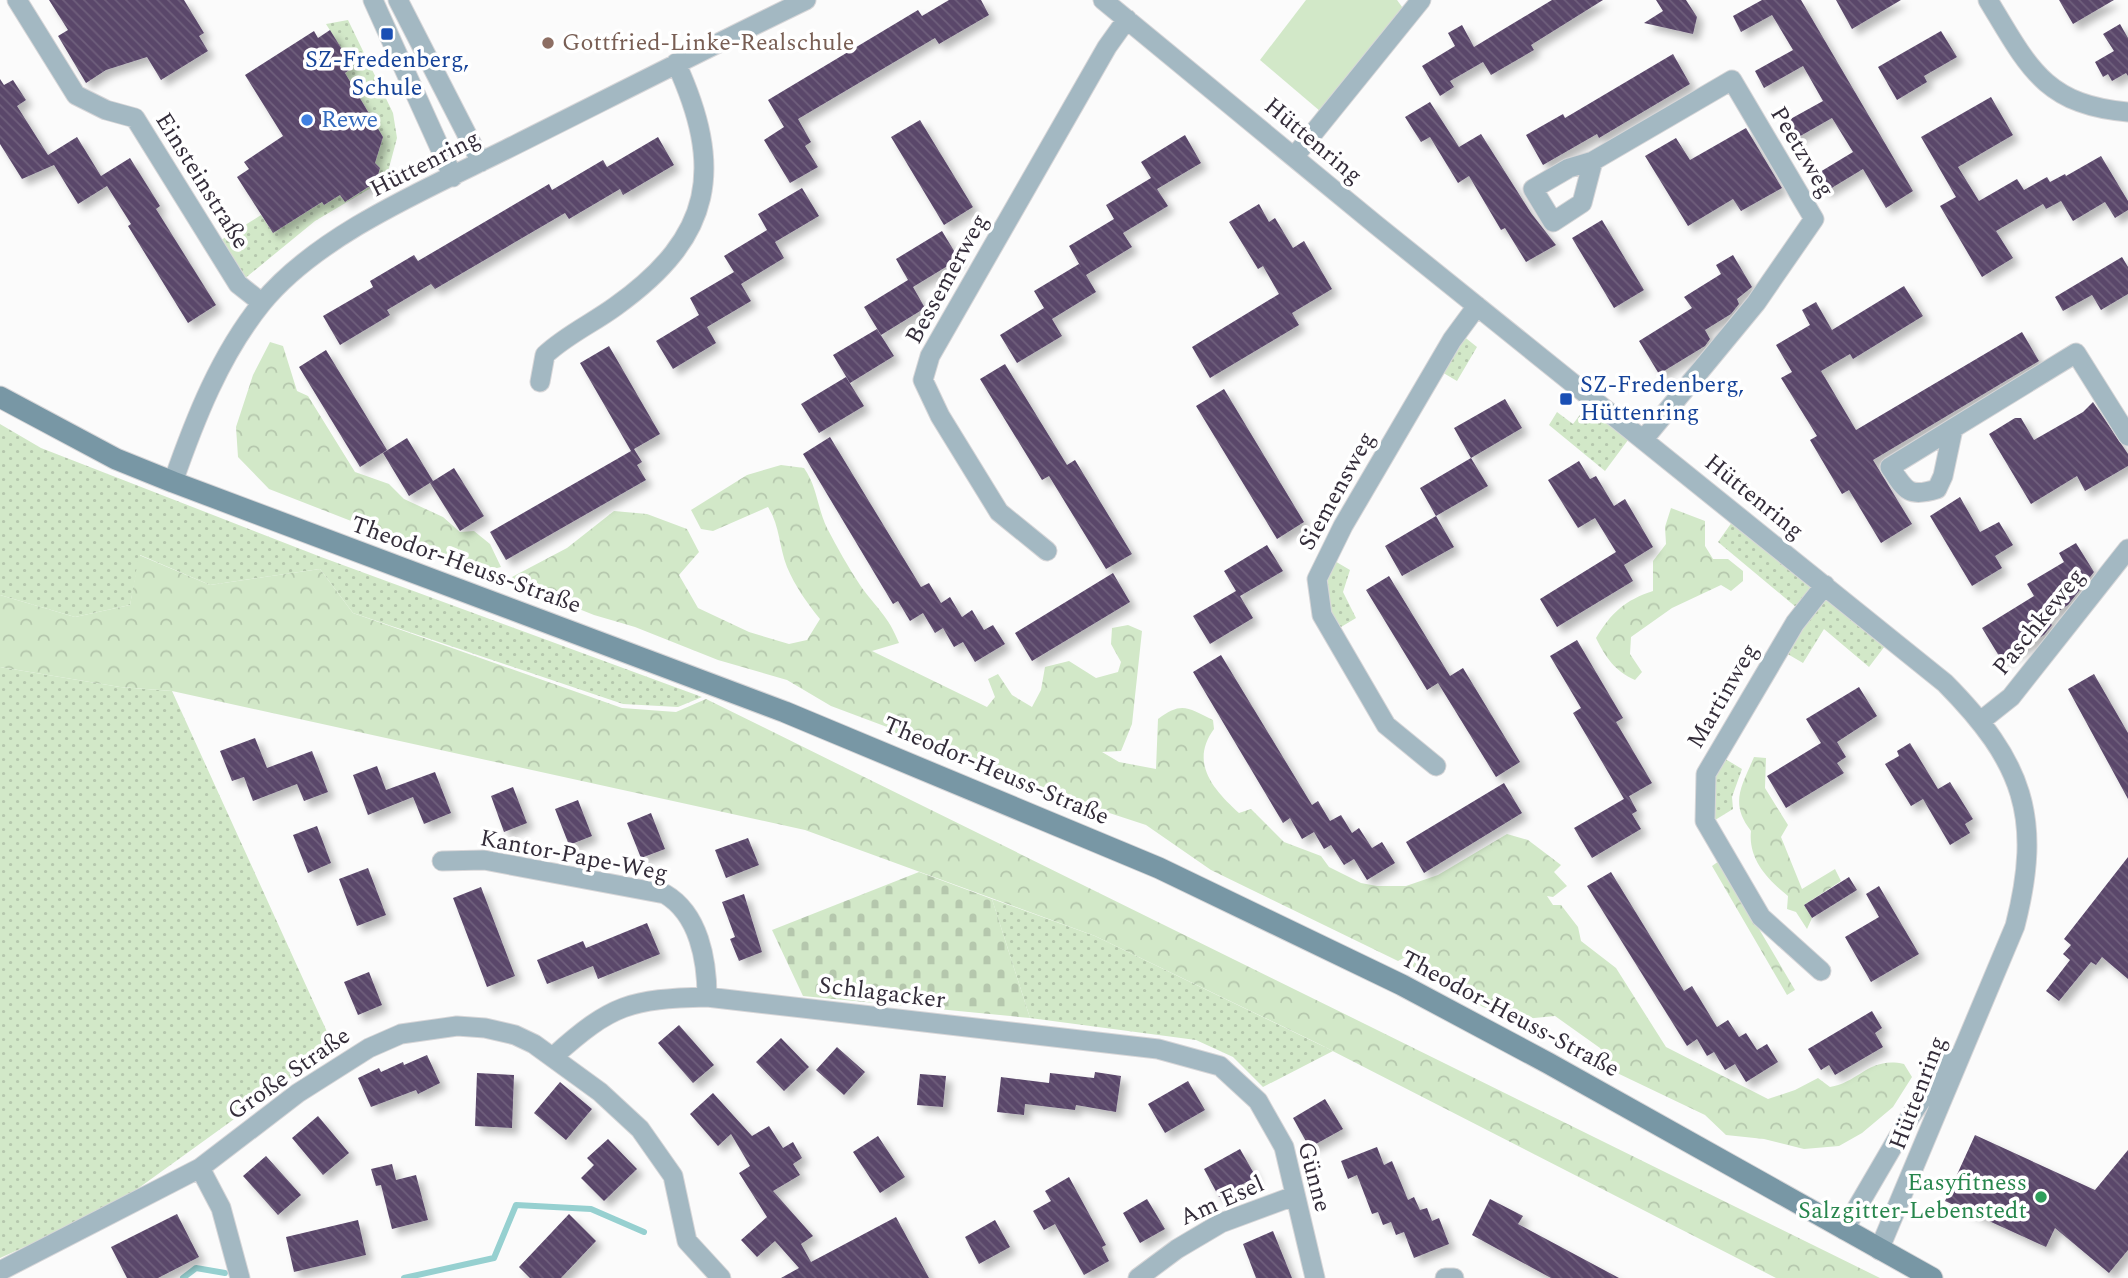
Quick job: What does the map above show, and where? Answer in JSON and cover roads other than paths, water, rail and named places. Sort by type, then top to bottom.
[{"type":"street","name":"Einsteinstraße","points":[[17,0],[76,95],[106,110],[135,118],[238,284],[262,303]]},
{"type":"street","points":[[373,0],[453,177]]},
{"type":"street","points":[[398,0],[481,162]]},
{"type":"street","name":"Hüttenring","points":[[173,482],[191,430],[221,366],[262,303],[300,264],[359,226],[481,162],[806,0]]},
{"type":"street","name":"Hüttenring","points":[[1103,0],[1945,683],[1982,720],[2007,759],[2023,803],[2028,839],[2025,885],[2015,926],[1879,1250]]},
{"type":"street","points":[[1294,157],[1421,0]]},
{"type":"street","points":[[1988,0],[2020,53],[2044,83],[2062,96],[2090,107],[2128,112]]},
{"type":"street","name":"Bessemerweg","points":[[1047,551],[999,512],[940,416],[923,380],[930,356],[1107,47],[1127,19]]},
{"type":"street","points":[[540,382],[545,355],[642,285],[667,259],[690,227],[704,184],[705,153],[696,112],[676,63]]},
{"type":"street","name":"Peetzweg","points":[[1592,161],[1732,80],[1814,219],[1756,303],[1643,440]]},
{"type":"street","name":"Siemensweg","points":[[1436,766],[1386,725],[1322,615],[1317,579],[1343,526],[1452,340],[1477,306]]},
{"type":"street","points":[[1953,429],[2076,353],[2128,436]]},
{"type":"street","name":"Theodor-Heuss-Straße","points":[[0,397],[116,458],[173,482],[785,712],[1159,868],[1414,992],[1548,1063],[1932,1278]]},
{"type":"street","name":"Paschkeweg","points":[[1982,720],[2011,697],[2128,550]]},
{"type":"street","name":"Martinweg","points":[[1821,971],[1760,917],[1705,821],[1705,795],[1706,774],[1795,623],[1825,585]]},
{"type":"street","name":"Kantor-Pape-Weg","points":[[442,861],[484,860],[665,894],[679,902],[688,914],[707,972],[707,997]]},
{"type":"street","name":"Schlagacker","points":[[554,1056],[608,1012],[632,1002],[707,997],[1158,1049],[1220,1066]]},
{"type":"street","name":"Große Straße","points":[[0,1271],[200,1168],[335,1068],[401,1034],[433,1028],[485,1028],[515,1035],[554,1056],[600,1092],[640,1129],[673,1176],[687,1241],[721,1278]]},
{"type":"street","name":"Hüttenring","points":[[1844,1230],[1910,1117],[1969,1031]]},
{"type":"street","name":"Günne","points":[[1220,1066],[1258,1101],[1284,1147],[1315,1278]]},
{"type":"street","points":[[200,1168],[221,1208],[240,1278]]},
{"type":"street","name":"Am Esel","points":[[1138,1278],[1177,1249],[1221,1223],[1294,1196]]},
{"type":"street","points":[[1445,1278],[1454,1278]]},
{"type":"waterway","points":[[404,1278],[494,1258],[516,1205],[591,1209],[644,1232]]},
{"type":"waterway","points":[[183,1278],[196,1268],[225,1273]]},
{"type":"place","name":"SZ-Fredenberg, Schule","points":[[387,34]]},
{"type":"place","name":"Gottfried-Linke-Realschule","points":[[548,43]]},
{"type":"place","name":"Rewe","points":[[307,120]]},
{"type":"place","name":"SZ-Fredenberg, Hüttenring","points":[[1566,399]]},
{"type":"place","name":"Easyfitness Salzgitter-Lebenstedt","points":[[2041,1197]]}]
